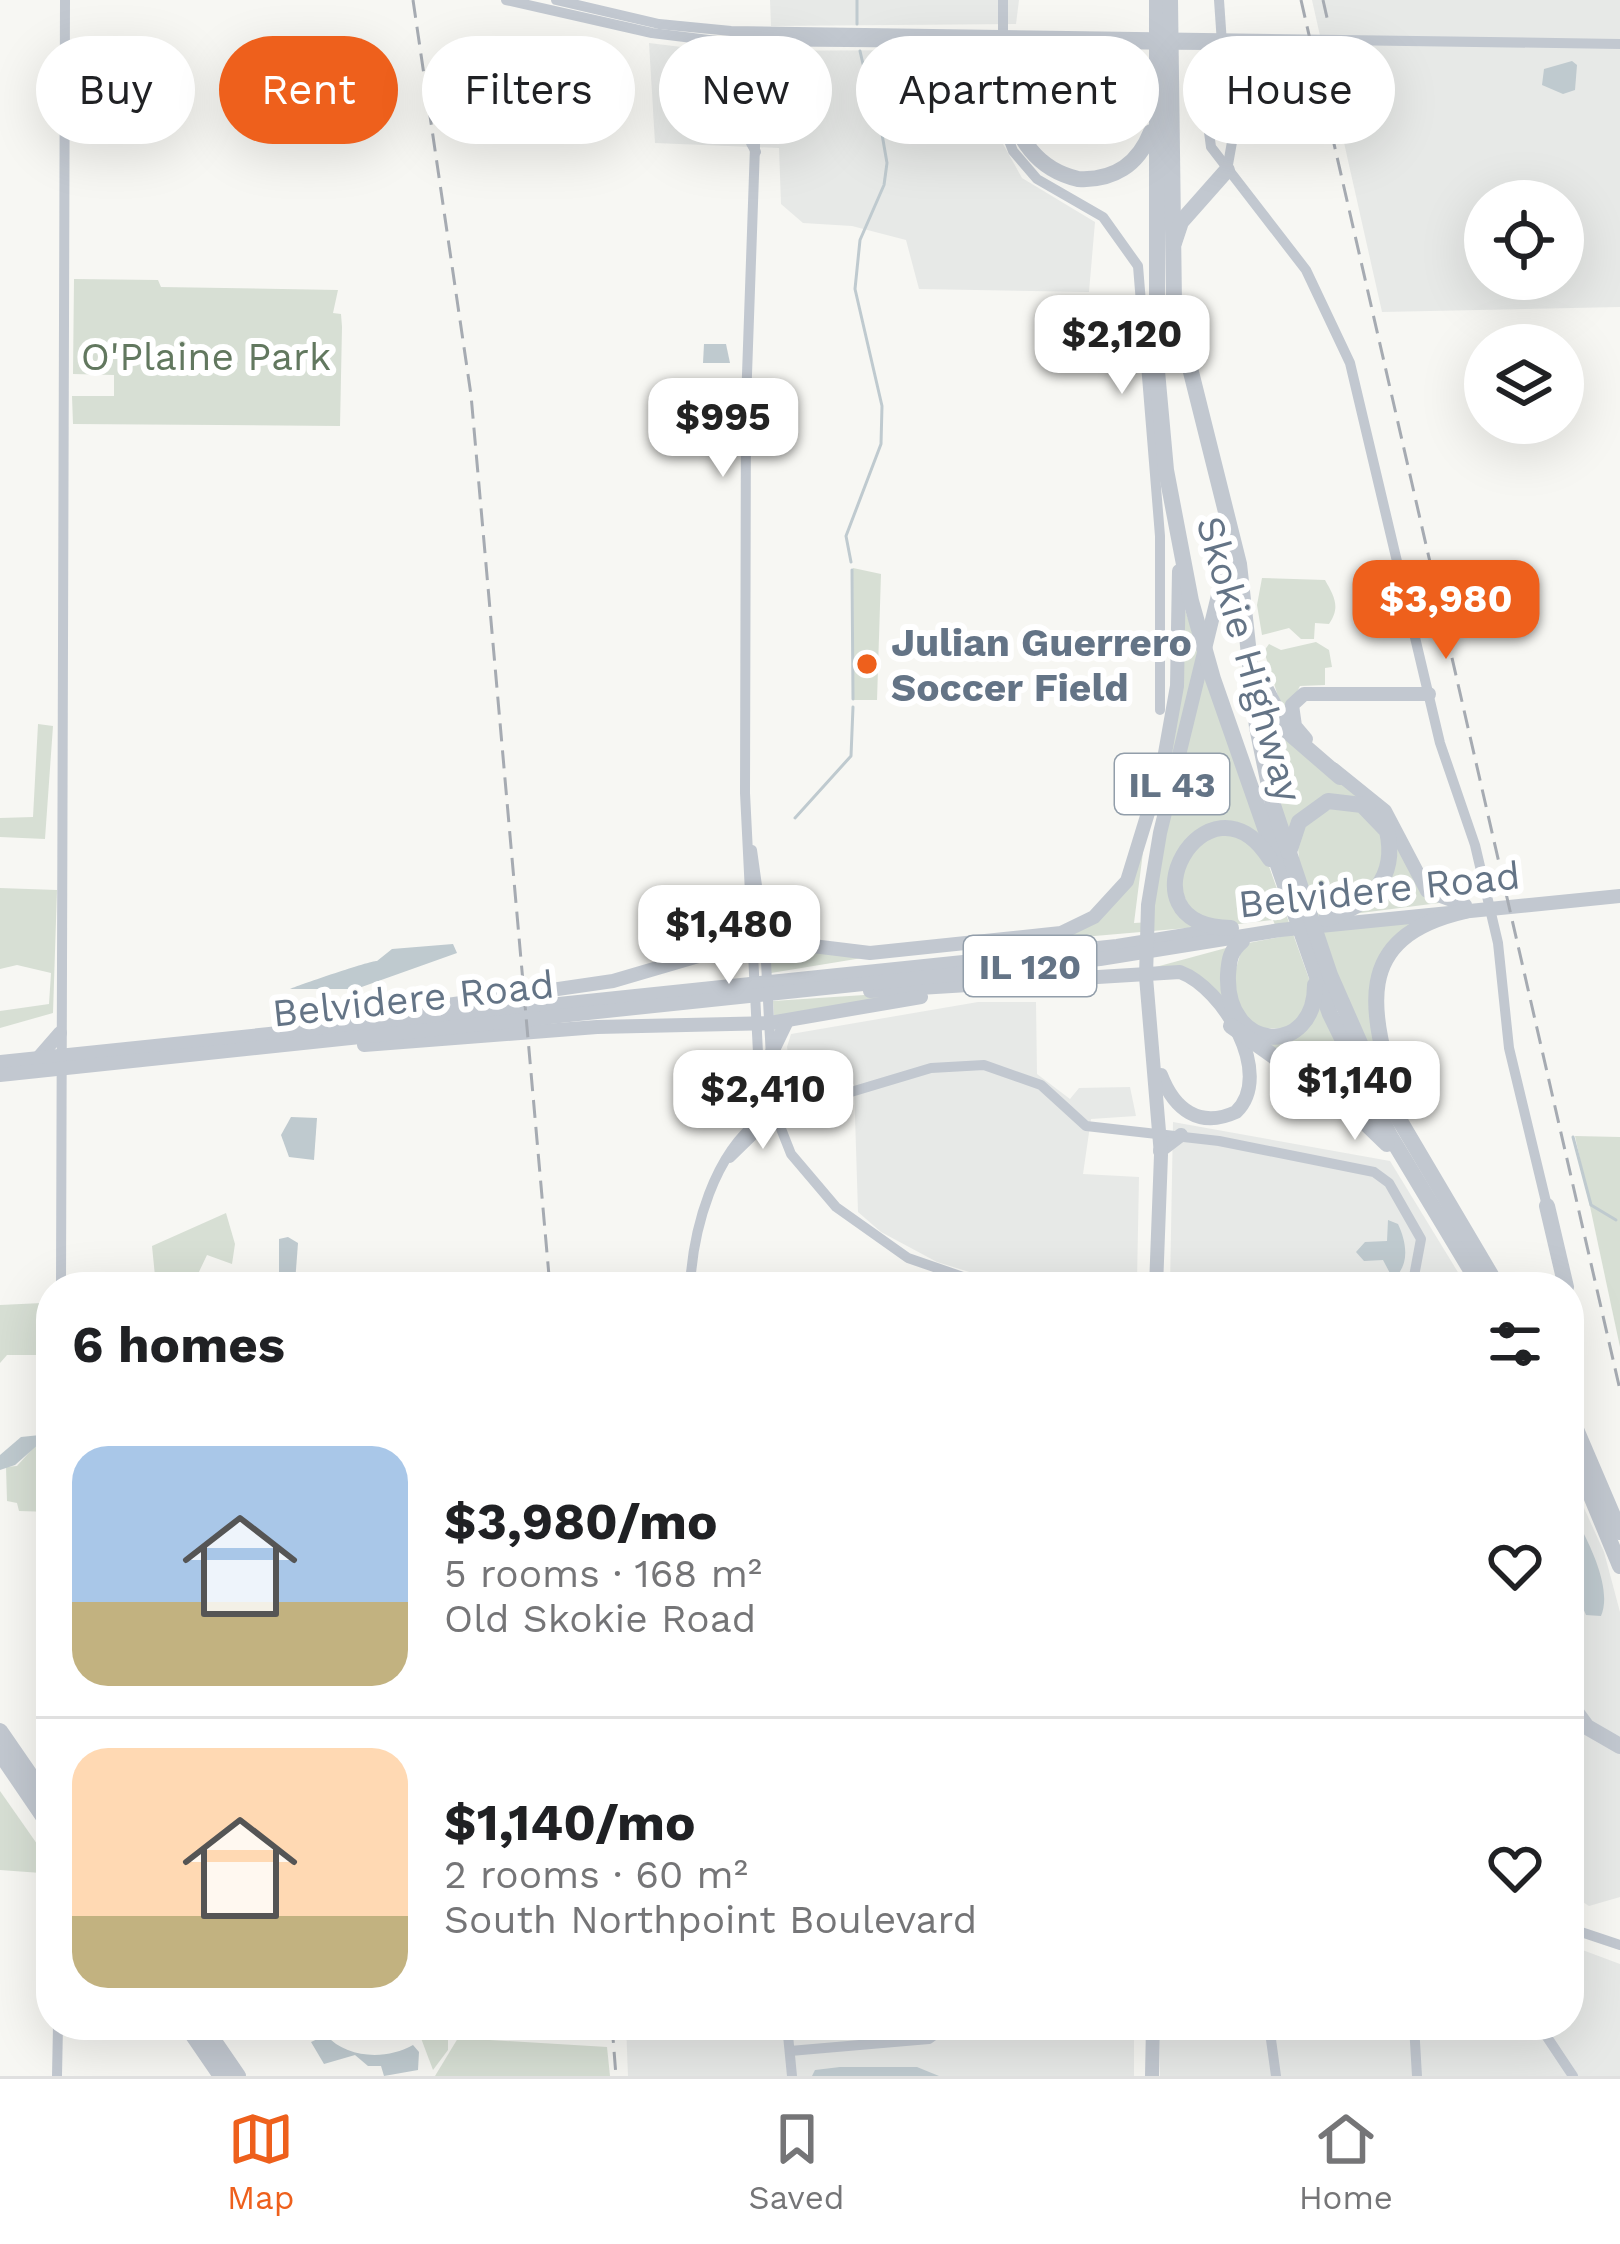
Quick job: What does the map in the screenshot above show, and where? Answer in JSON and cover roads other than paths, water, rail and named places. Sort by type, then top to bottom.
[{"type":"highway","name":"Skokie Highway","points":[[1145,36],[1155,0]]},
{"type":"highway","name":"Skokie Highway","points":[[1170,0],[1174,304],[1239,564],[1261,750],[1288,859],[1343,1005],[1403,1130],[1490,1272]]},
{"type":"highway","points":[[1026,144],[1054,171],[1085,180],[1114,175],[1137,158],[1145,144]]},
{"type":"highway","name":"Skokie Highway","points":[[1156,144],[1157,370],[1178,542],[1213,679],[1316,979],[1366,1093],[1472,1272]]},
{"type":"highway","points":[[1174,304],[1178,229],[1227,170]]},
{"type":"highway","points":[[1239,564],[1257,672],[1270,704],[1298,743],[1340,777]]},
{"type":"highway","points":[[1288,859],[1299,822],[1322,803],[1353,802],[1382,821],[1391,852],[1380,886],[1358,907],[1328,922]]},
{"type":"highway","points":[[1281,879],[1262,846],[1234,830],[1207,832],[1187,846],[1174,881],[1181,905],[1203,924],[1236,935],[1228,994],[1233,1013],[1250,1031],[1274,1037],[1299,1028],[1314,1004],[1316,979]]},
{"type":"highway","points":[[1403,1130],[1380,1031],[1382,963],[1408,930],[1468,908]]},
{"type":"highway","points":[[1231,1026],[1358,1116],[1427,1198]]},
{"type":"highway","points":[[1547,1206],[1560,1272]]},
{"type":"highway","points":[[1584,1459],[1620,1532]]},
{"type":"highway","points":[[1584,1467],[1620,1566]]},
{"type":"highway","points":[[1584,1717],[1593,1726],[1620,1732]]},
{"type":"highway","points":[[1584,1723],[1620,1746]]},
{"type":"highway","points":[[0,1731],[36,1783]]},
{"type":"highway","points":[[0,1753],[36,1806]]},
{"type":"highway","points":[[196,2040],[221,2076]]},
{"type":"highway","points":[[213,2040],[238,2076]]},
{"type":"main road","name":"IL 43","points":[[1142,926],[1227,544],[1208,444]]},
{"type":"main road","name":"IL 43","points":[[1156,1272],[1160,1151],[1142,978],[1142,926],[1177,686],[1178,542]]},
{"type":"main road","points":[[1429,694],[1313,692],[1296,699],[1295,726],[1340,777],[1384,811],[1426,891],[1468,908]]},
{"type":"main road","points":[[540,1012],[613,981],[721,949],[788,943],[870,953],[1060,934],[1108,904],[1134,867],[1164,761]]},
{"type":"main road","name":"Belvidere Road","points":[[0,1075],[248,1036],[1142,954],[1328,922],[1620,892]]},
{"type":"main road","points":[[721,949],[755,919],[769,934],[788,943]]},
{"type":"main road","name":"Belvidere Road","points":[[776,988],[1178,936],[1284,929]]},
{"type":"main road","points":[[1061,978],[1236,935]]},
{"type":"main road","points":[[986,944],[1178,936]]},
{"type":"main road","points":[[776,988],[932,950]]},
{"type":"main road","points":[[732,988],[955,988],[1180,972],[1207,989],[1251,1058],[1254,1084],[1241,1107],[1220,1118],[1189,1114],[1173,1100],[1152,1041]]},
{"type":"main road","name":"IL 43","points":[[1142,978],[1152,1041],[1155,1132]]},
{"type":"main road","name":"Belvidere Road","points":[[540,1012],[732,988]]},
{"type":"main road","points":[[508,1015],[540,1012],[763,1024],[955,988]]},
{"type":"main road","name":"Belvidere Road","points":[[0,1062],[234,1050],[508,1015]]},
{"type":"main road","points":[[772,1052],[787,1022]]},
{"type":"main road","points":[[722,1025],[747,1032],[757,1042]]},
{"type":"main road","points":[[36,1058],[60,1033]]},
{"type":"main road","points":[[1155,1132],[1156,1225]]},
{"type":"main road","points":[[1160,1151],[1181,1135]]},
{"type":"main road","points":[[1152,2076],[1153,2040]]},
{"type":"street","points":[[61,1272],[65,0]]},
{"type":"street","points":[[506,0],[659,34],[692,36]]},
{"type":"street","points":[[556,0],[734,36]]},
{"type":"street","points":[[1005,0],[1005,36]]},
{"type":"street","points":[[1222,0],[1226,36]]},
{"type":"street","points":[[1395,42],[1620,44]]},
{"type":"street","points":[[730,1158],[774,1115],[775,1085],[763,1024],[747,837],[746,403],[756,144]]},
{"type":"street","points":[[1011,144],[1027,171],[1118,231],[1138,266],[1160,536],[1160,710]]},
{"type":"street","points":[[1210,144],[1297,256],[1340,338],[1360,399],[1429,694],[1498,943],[1509,1048],[1547,1206]]},
{"type":"street","points":[[1227,170],[1229,144]]},
{"type":"street","points":[[692,1272],[699,1226],[759,1105],[757,1042],[763,1024]]},
{"type":"street","points":[[743,1132],[774,1115],[931,1068],[975,1064],[1012,1071],[1041,1085],[1086,1126],[1181,1135],[1382,1176],[1421,1239],[1415,1272]]},
{"type":"street","points":[[760,1073],[774,1115],[805,1174],[850,1220],[908,1258],[949,1272]]},
{"type":"street","points":[[775,1085],[788,1102],[812,1105]]},
{"type":"street","points":[[1584,1933],[1620,1945]]},
{"type":"street","points":[[57,2076],[58,2040]]},
{"type":"street","points":[[789,2040],[791,2076]]},
{"type":"street","points":[[790,2051],[908,2040]]},
{"type":"street","points":[[1271,2040],[1276,2076]]},
{"type":"street","points":[[1415,2040],[1417,2076]]},
{"type":"street","points":[[1549,2040],[1573,2076]]},
{"type":"waterway","points":[[857,0],[857,24]]},
{"type":"waterway","points":[[851,562],[846,536],[881,444],[882,406],[855,289],[860,240],[884,185],[884,144]]},
{"type":"waterway","points":[[852,570],[853,699]]},
{"type":"waterway","points":[[795,818],[851,756],[853,707]]},
{"type":"waterway","points":[[1573,1137],[1591,1205],[1616,1220]]},
{"type":"railway","points":[[413,0],[471,395],[549,1272]]},
{"type":"railway","points":[[1301,0],[1620,1390]]},
{"type":"railway","points":[[1323,0],[1328,22]]},
{"type":"railway","points":[[613,2040],[616,2076]]},
{"type":"place","name":"Julian Guerrero Soccer Field","points":[[867,664]]},
{"type":"park label","name":"O'Plaine Park","points":[[206,356]]}]
